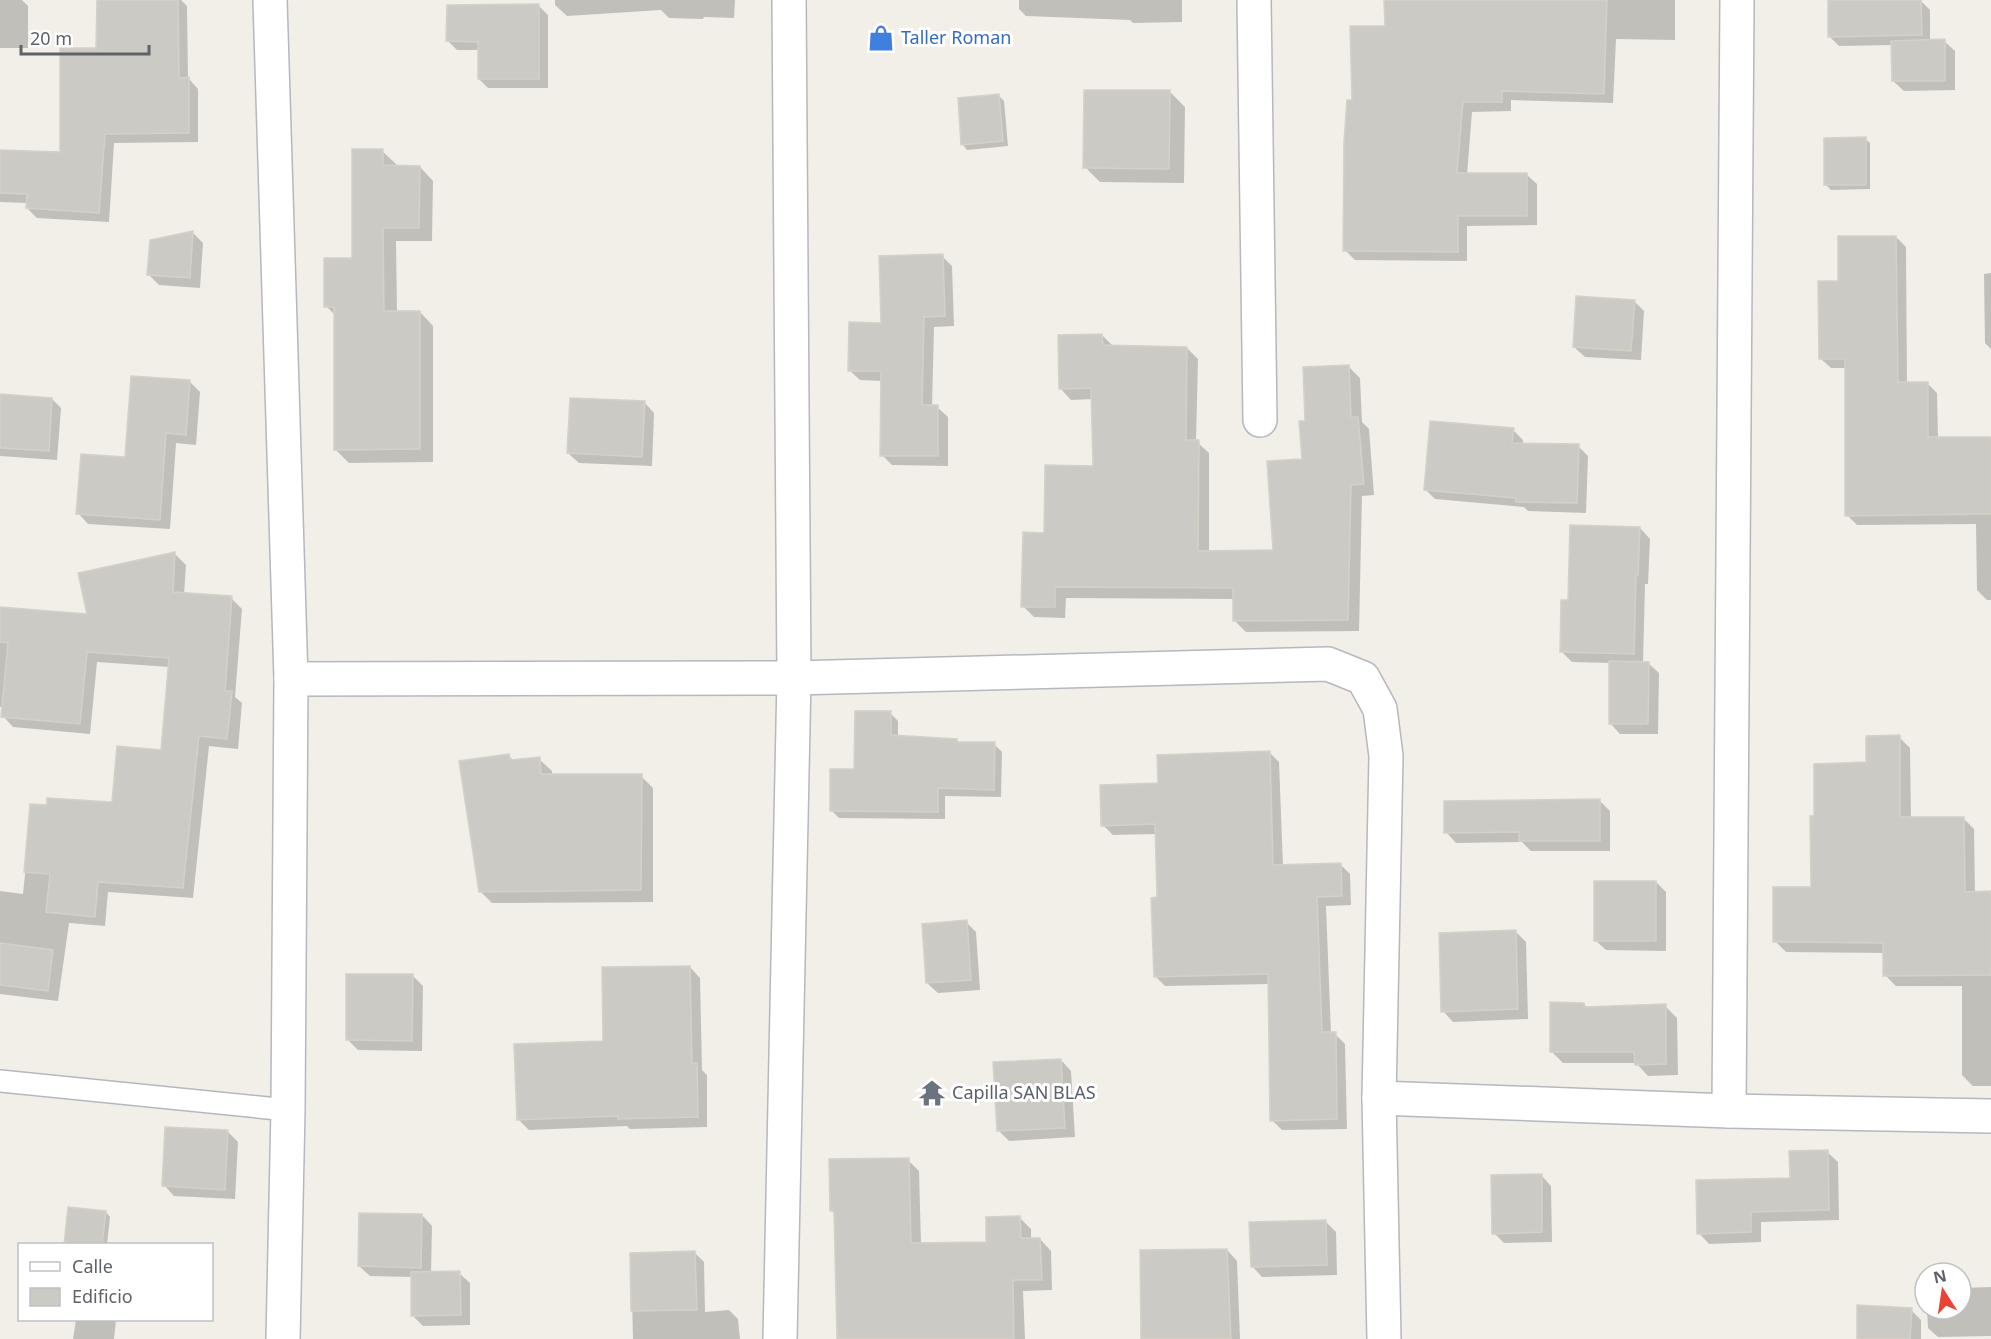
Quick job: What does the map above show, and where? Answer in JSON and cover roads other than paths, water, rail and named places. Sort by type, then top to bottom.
[{"type":"street","points":[[270,0],[291,679],[288,1110],[283,1339]]},
{"type":"street","points":[[780,1339],[794,678],[789,0]]},
{"type":"street","points":[[1254,0],[1260,420]]},
{"type":"street","points":[[1730,1111],[1737,0]]},
{"type":"street","points":[[291,679],[794,678],[1328,664],[1363,678],[1380,709],[1386,756],[1379,1098],[1384,1339]]},
{"type":"street","points":[[1379,1098],[1730,1111],[1991,1116]]},
{"type":"lane","points":[[0,1081],[288,1110]]},
{"type":"place","name":"Taller Roman","points":[[881,38]]},
{"type":"place","name":"Capilla SAN BLAS","points":[[932,1093]]}]
